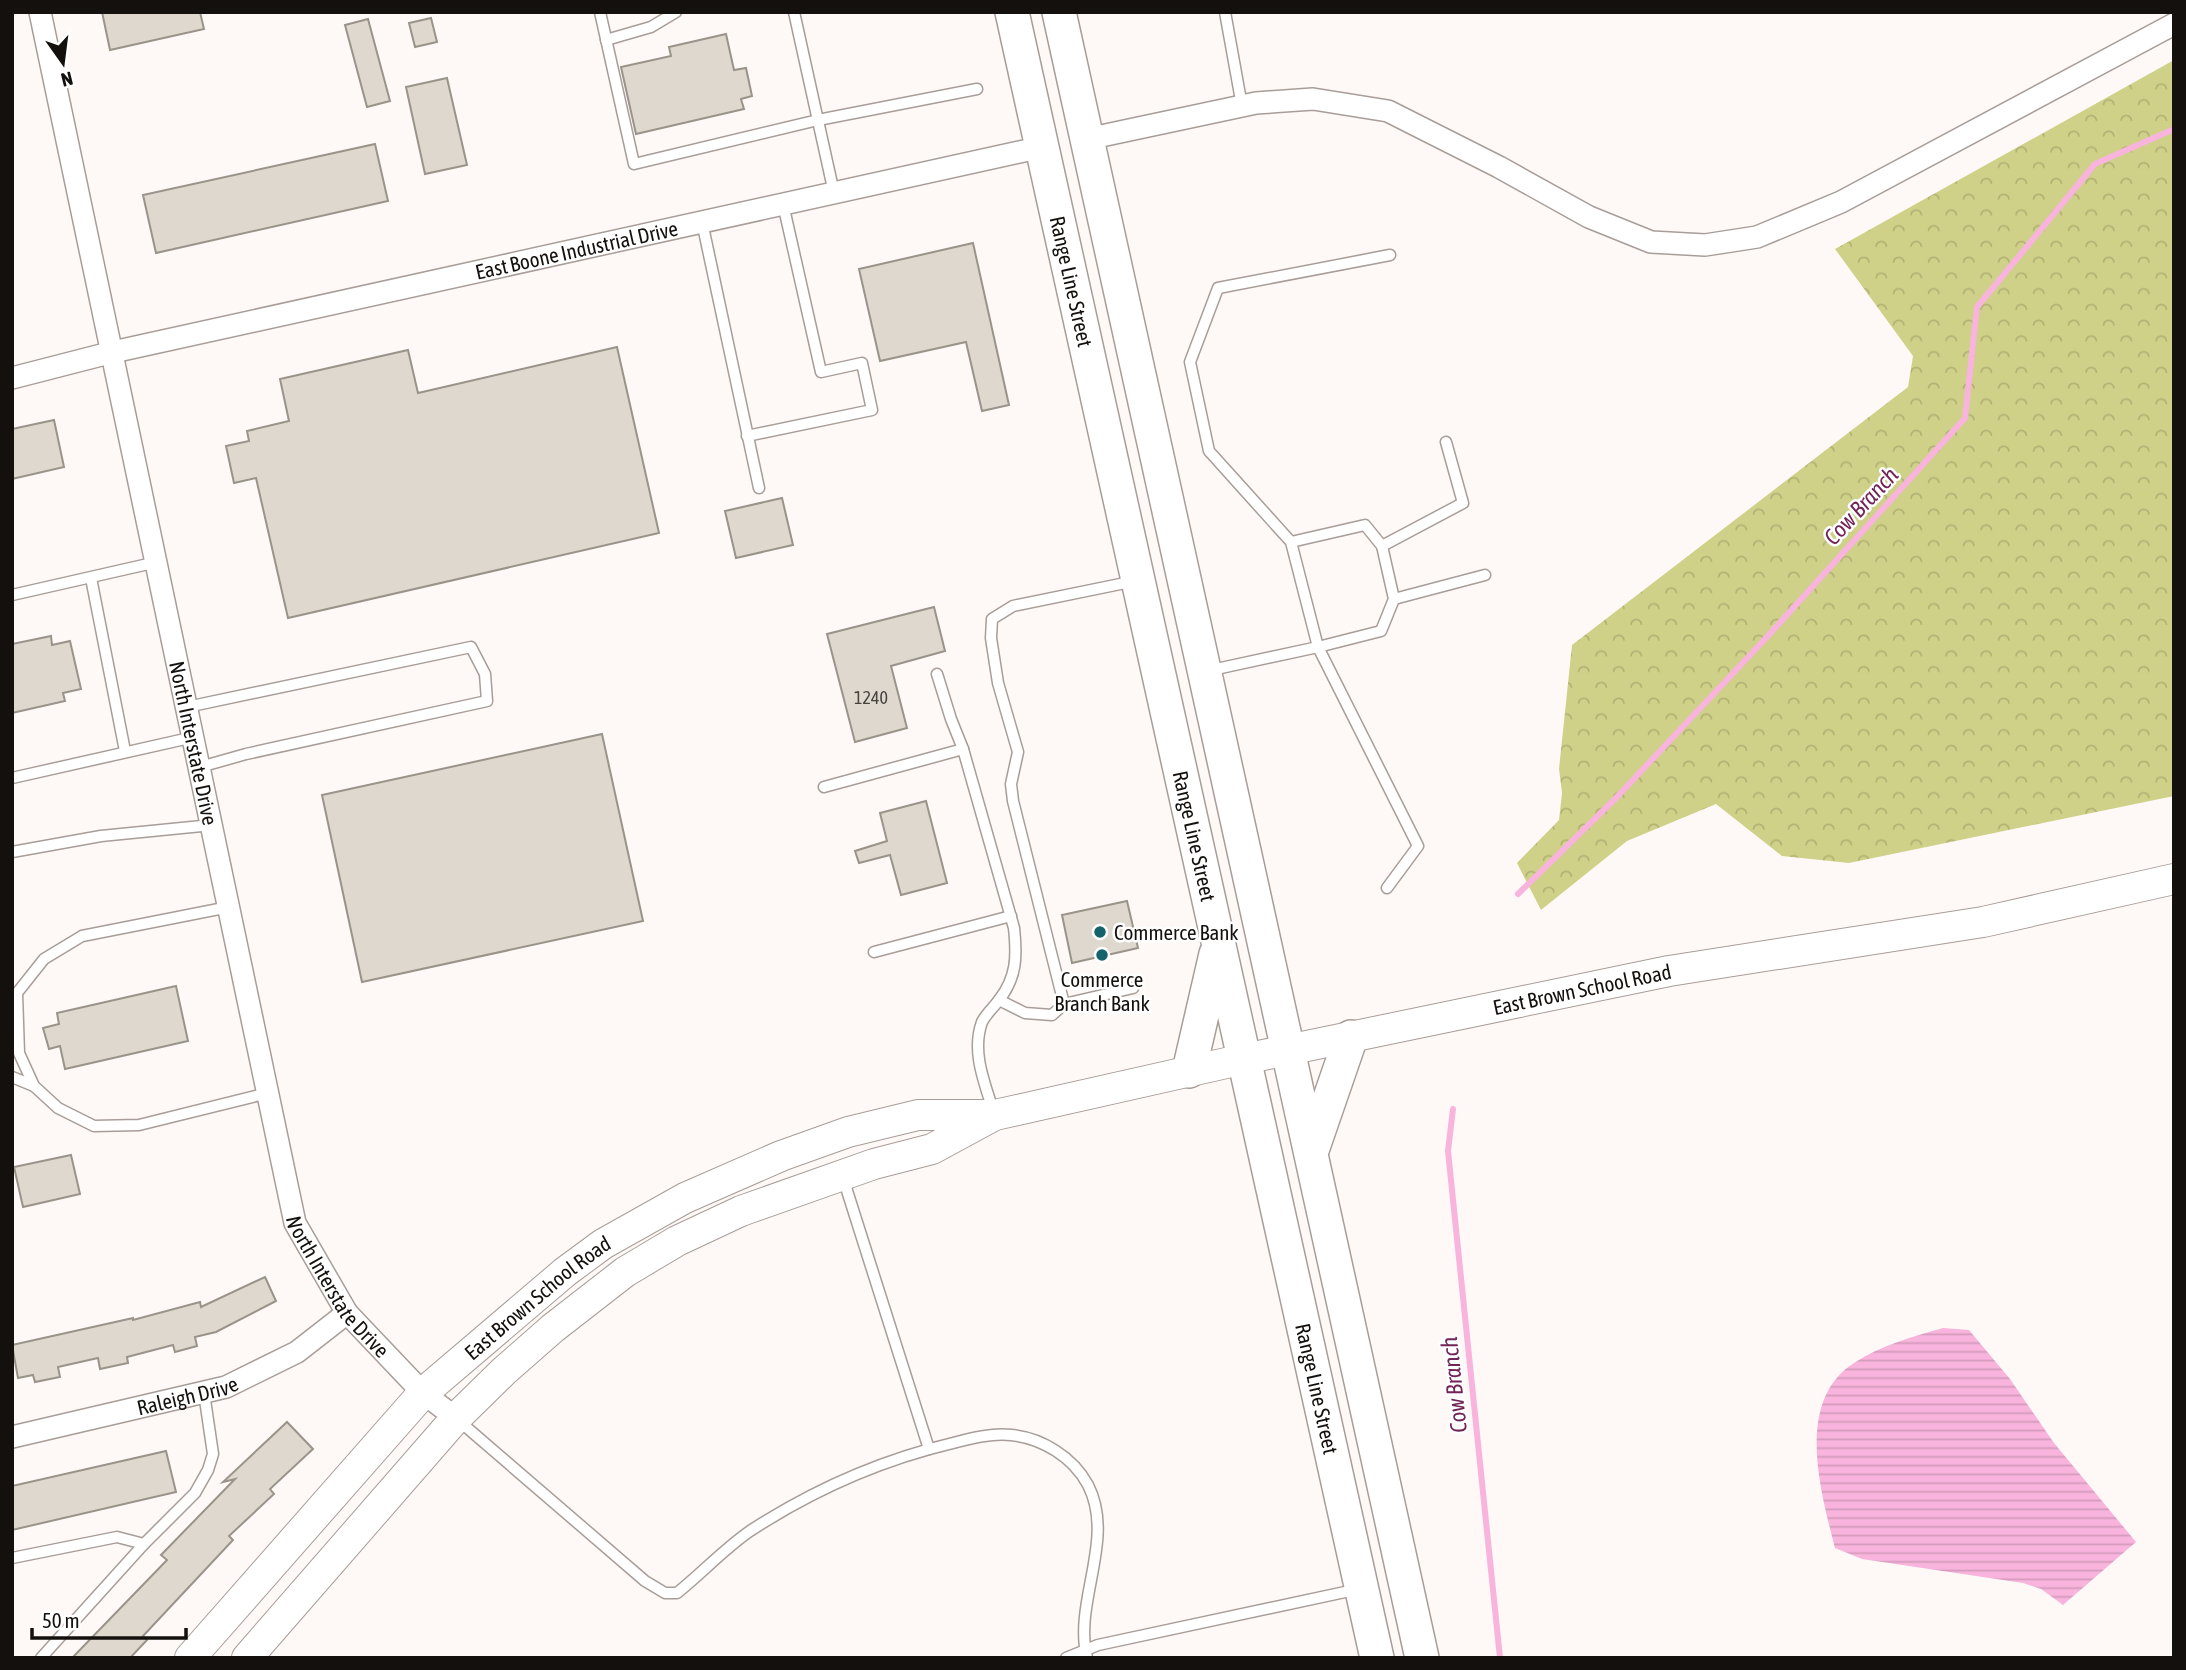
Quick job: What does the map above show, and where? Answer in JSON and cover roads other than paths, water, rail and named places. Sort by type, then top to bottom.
[{"type":"main road","points":[[1012,12],[1049,80],[1061,110],[1072,127],[1087,139]]},
{"type":"main road","name":"Range Line Street","points":[[1012,12],[1377,1658]]},
{"type":"main road","name":"Range Line Street","points":[[1059,12],[1422,1658]]},
{"type":"main road","points":[[1042,147],[1053,150],[1065,164],[1084,221],[1130,333]]},
{"type":"main road","name":"East Brown School Road","points":[[190,1658],[423,1393],[565,1272],[603,1244],[685,1198],[781,1156],[848,1132],[918,1115],[995,1115],[1244,1059],[1669,971],[1983,922],[2174,880]]},
{"type":"main road","points":[[1189,1071],[1218,945]]},
{"type":"main road","points":[[1311,1153],[1351,1037]]},
{"type":"main road","name":"East Brown School Road","points":[[247,1658],[456,1418],[553,1328],[625,1272],[677,1241],[741,1211],[842,1175],[932,1149],[995,1115]]},
{"type":"main road","points":[[1362,1589],[1378,1589],[1385,1597],[1410,1658]]},
{"type":"street","name":"North Interstate Drive","points":[[40,12],[295,1223],[346,1313],[423,1393],[456,1418]]},
{"type":"street","points":[[1087,139],[1242,106],[1313,99],[1388,111],[1499,167],[1589,217],[1651,242],[1705,246],[1757,237],[1841,202],[2174,24]]},
{"type":"street","name":"East Boone Industrial Drive","points":[[12,378],[113,352],[1042,147]]},
{"type":"street","name":"Raleigh Drive","points":[[12,1437],[226,1387],[297,1352],[346,1313]]},
{"type":"lane","points":[[600,12],[634,164],[818,120],[977,89]]},
{"type":"lane","points":[[606,40],[651,27],[676,12]]},
{"type":"lane","points":[[794,12],[834,193]]},
{"type":"lane","points":[[1226,12],[1242,106]]},
{"type":"lane","points":[[747,436],[872,410],[862,363],[821,372],[783,204]]},
{"type":"lane","points":[[702,222],[759,488]]},
{"type":"lane","points":[[1387,888],[1418,846],[1318,647],[1291,542],[1209,451],[1190,362],[1218,288],[1390,254]]},
{"type":"lane","points":[[1382,545],[1463,503],[1446,442]]},
{"type":"lane","points":[[1204,672],[1381,631],[1394,599],[1382,545],[1365,525],[1291,542]]},
{"type":"lane","points":[[12,595],[157,562]]},
{"type":"lane","points":[[1394,599],[1485,575]]},
{"type":"lane","points":[[91,578],[125,751]]},
{"type":"lane","points":[[1064,1004],[1013,802],[1011,784],[1018,752],[998,683],[991,638],[992,619],[1013,606],[1138,581]]},
{"type":"lane","points":[[187,707],[471,647],[485,674],[487,701],[246,754],[200,767]]},
{"type":"lane","points":[[937,674],[963,749],[1011,916],[1017,958],[1012,980],[983,1020],[978,1038],[978,1060],[995,1115]]},
{"type":"lane","points":[[12,778],[194,737]]},
{"type":"lane","points":[[824,788],[963,749]]},
{"type":"lane","points":[[12,852],[101,836],[212,825]]},
{"type":"lane","points":[[34,1086],[19,1053],[17,993],[44,959],[82,936],[229,907]]},
{"type":"lane","points":[[874,952],[1011,916]]},
{"type":"lane","points":[[999,1000],[1025,1013],[1052,1015],[1064,1004],[1133,988]]},
{"type":"lane","points":[[12,1077],[34,1086],[58,1108],[94,1126],[139,1125],[268,1093]]},
{"type":"lane","points":[[842,1175],[929,1449]]},
{"type":"lane","points":[[41,1658],[195,1493],[208,1470],[213,1454],[204,1393]]},
{"type":"lane","points":[[456,1418],[645,1581],[665,1593],[677,1593],[748,1533],[814,1494],[862,1471],[929,1449],[983,1436],[1010,1434],[1032,1439],[1065,1457],[1077,1470],[1088,1486],[1095,1510],[1097,1540],[1085,1613],[1086,1654]]},
{"type":"lane","points":[[12,1558],[117,1538],[145,1544]]},
{"type":"lane","points":[[1066,1658],[1086,1654],[1098,1645],[1362,1589]]},
{"type":"waterway","name":"Cow Branch","points":[[1518,894],[1616,798],[1766,638],[1965,418],[1977,307],[2095,164],[2174,129]]},
{"type":"waterway","name":"Cow Branch","points":[[1453,1109],[1448,1151],[1500,1658]]},
{"type":"place","name":"Commerce Bank","points":[[1100,932]]},
{"type":"place","name":"Commerce Branch Bank","points":[[1102,955]]}]
